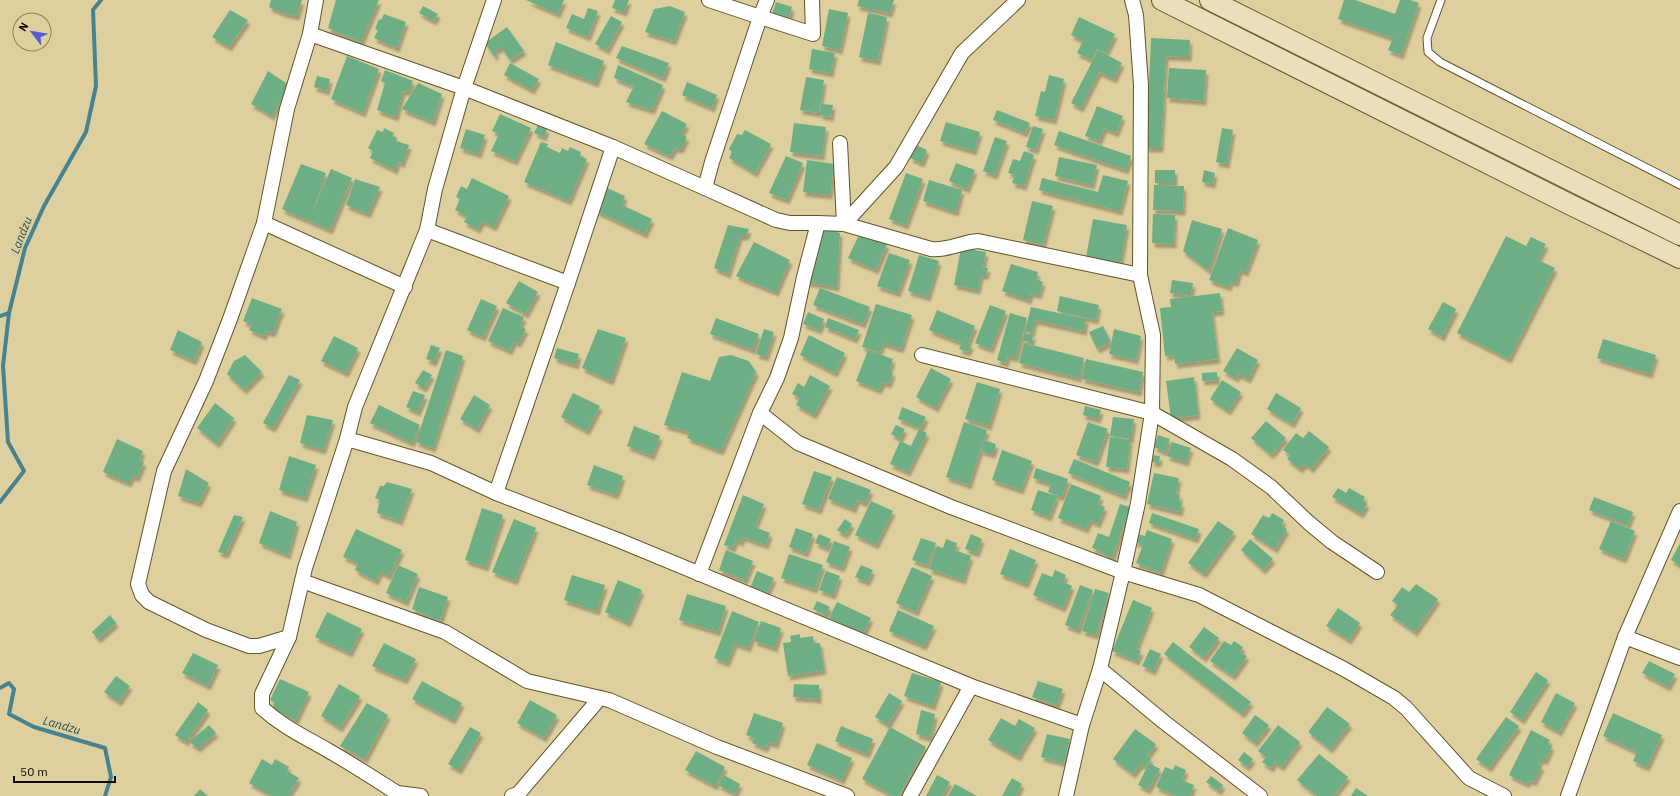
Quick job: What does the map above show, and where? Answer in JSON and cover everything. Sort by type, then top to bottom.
[{"type":"street","points":[[289,637],[259,646],[249,646],[206,630],[150,602],[142,595],[138,584],[164,470],[206,381],[264,223],[287,109],[310,34],[316,0]]},
{"type":"street","points":[[421,796],[397,795],[329,751],[288,729],[262,708],[262,694],[289,637],[302,581],[347,439],[355,407],[427,230],[435,189],[464,88],[494,0]]},
{"type":"street","points":[[709,0],[812,34],[812,0]]},
{"type":"street","points":[[705,188],[712,162],[767,0]]},
{"type":"street","points":[[844,224],[896,167],[962,53],[1018,0]]},
{"type":"street","points":[[1066,796],[1082,725],[1100,669],[1123,572],[1138,503],[1152,413],[1153,335],[1140,275],[1141,85],[1136,15],[1132,0]]},
{"type":"street","points":[[1162,0],[1680,258]]},
{"type":"street","points":[[1210,0],[1680,235]]},
{"type":"street","points":[[310,34],[464,88],[613,148],[776,220],[790,223],[844,224],[931,249],[940,250],[968,242],[978,241],[1140,275]]},
{"type":"street","points":[[840,143],[844,224]]},
{"type":"street","points":[[496,493],[613,148]]},
{"type":"street","points":[[264,223],[405,287]]},
{"type":"street","points":[[699,574],[760,413],[777,378],[792,338],[804,277],[818,223]]},
{"type":"street","points":[[427,230],[568,283]]},
{"type":"street","points":[[922,355],[1152,413],[1232,459],[1271,487],[1309,523],[1332,542],[1378,572]]},
{"type":"street","points":[[760,413],[798,442],[951,507],[1123,572],[1199,595],[1344,669],[1394,698],[1406,708],[1469,778],[1504,796]]},
{"type":"street","points":[[347,439],[431,463],[496,493],[618,540],[971,686],[1082,725]]},
{"type":"street","points":[[1568,796],[1625,637],[1680,511]]},
{"type":"street","points":[[302,581],[445,632],[527,681],[609,700],[716,747],[847,796]]},
{"type":"street","points":[[1625,637],[1680,658]]},
{"type":"street","points":[[1100,669],[1164,722],[1260,796]]},
{"type":"street","points":[[910,796],[971,686]]},
{"type":"street","points":[[512,796],[518,794],[600,698]]},
{"type":"lane","points":[[1441,0],[1427,38],[1428,52],[1440,62],[1680,185]]},
{"type":"building","points":[[271,0],[302,0],[297,16],[283,13],[269,7]]},
{"type":"building","points":[[336,0],[379,0],[361,42],[328,28]]},
{"type":"building","points":[[526,0],[564,0],[558,14]]},
{"type":"building","points":[[615,0],[629,0],[624,12],[612,8]]},
{"type":"building","points":[[859,0],[894,0],[890,13],[857,6]]},
{"type":"building","points":[[1344,0],[1355,0],[1395,14],[1400,0],[1410,0],[1419,3],[1401,55],[1388,50],[1393,38],[1338,19]]},
{"type":"building","points":[[776,2],[792,7],[789,19],[772,14]]},
{"type":"building","points":[[423,6],[438,14],[434,21],[419,13]]},
{"type":"building","points":[[670,6],[685,12],[674,41],[645,32],[654,9]]},
{"type":"building","points":[[588,8],[598,11],[588,37],[566,28],[572,14],[584,19]]},
{"type":"building","points":[[829,9],[848,13],[840,50],[822,46]]},
{"type":"building","points":[[230,10],[248,20],[229,47],[212,37]]},
{"type":"building","points":[[868,13],[887,17],[878,61],[859,57]]},
{"type":"building","points":[[384,14],[406,22],[397,48],[374,38],[378,30],[375,29],[379,19],[381,20]]},
{"type":"building","points":[[611,16],[622,22],[607,50],[595,44]]},
{"type":"building","points":[[1079,17],[1115,34],[1106,53],[1097,49],[1092,60],[1077,53],[1083,41],[1071,35]]},
{"type":"building","points":[[507,27],[524,51],[510,60],[501,47],[495,51],[497,54],[494,56],[485,43]]},
{"type":"building","points":[[1151,38],[1190,40],[1189,57],[1166,56],[1161,148],[1146,148]]},
{"type":"building","points":[[556,42],[604,61],[596,83],[548,65]]},
{"type":"building","points":[[622,46],[669,63],[663,78],[616,58]]},
{"type":"building","points":[[812,49],[835,53],[831,73],[809,69]]},
{"type":"building","points":[[1098,50],[1122,63],[1114,79],[1099,72],[1081,108],[1071,103]]},
{"type":"building","points":[[347,56],[379,69],[363,113],[331,99]]},
{"type":"building","points":[[510,63],[539,79],[532,90],[504,75]]},
{"type":"building","points":[[618,65],[663,85],[652,110],[626,102],[634,86],[614,78]]},
{"type":"building","points":[[1169,68],[1206,70],[1204,101],[1167,98]]},
{"type":"building","points":[[385,70],[413,81],[409,92],[403,91],[396,117],[377,110],[385,83],[381,81]]},
{"type":"building","points":[[268,71],[289,85],[288,92],[281,104],[279,103],[272,116],[251,104]]},
{"type":"building","points":[[1049,75],[1064,79],[1054,120],[1035,116],[1041,91],[1045,92]]},
{"type":"building","points":[[317,76],[330,79],[327,91],[314,87]]},
{"type":"building","points":[[806,77],[824,80],[819,113],[800,110]]},
{"type":"building","points":[[687,82],[717,95],[712,108],[682,95]]},
{"type":"building","points":[[418,83],[442,94],[433,122],[402,109]]},
{"type":"building","points":[[821,104],[833,105],[831,117],[820,115]]},
{"type":"building","points":[[1097,106],[1123,116],[1116,133],[1105,128],[1099,141],[1085,136]]},
{"type":"building","points":[[997,110],[1030,123],[1025,133],[993,120]]},
{"type":"building","points":[[662,111],[687,124],[681,134],[687,137],[681,149],[675,148],[670,156],[644,144]]},
{"type":"building","points":[[500,114],[531,128],[515,161],[491,151],[499,134],[492,131]]},
{"type":"building","points":[[946,122],[980,132],[974,151],[940,141]]},
{"type":"building","points":[[794,123],[826,127],[822,156],[790,152]]},
{"type":"building","points":[[538,125],[547,129],[544,137],[534,133]]},
{"type":"building","points":[[1033,126],[1043,129],[1036,150],[1026,147]]},
{"type":"building","points":[[384,128],[394,133],[393,136],[397,138],[396,141],[409,145],[402,164],[398,161],[395,170],[370,158],[373,151],[368,148],[377,130],[383,132]]},
{"type":"building","points":[[1222,128],[1233,130],[1227,164],[1216,162]]},
{"type":"building","points":[[466,129],[485,135],[479,154],[460,148]]},
{"type":"building","points":[[745,130],[771,144],[755,173],[729,158],[732,152],[729,149],[737,134],[742,135]]},
{"type":"building","points":[[1059,131],[1131,156],[1126,170],[1054,145]]},
{"type":"building","points":[[995,137],[1007,141],[995,175],[983,171]]},
{"type":"building","points":[[541,142],[548,144],[547,147],[560,153],[562,148],[568,151],[570,147],[581,152],[580,156],[587,159],[569,201],[524,182]]},
{"type":"building","points":[[916,145],[927,150],[922,163],[910,158]]},
{"type":"building","points":[[1024,151],[1034,155],[1024,186],[1012,183],[1015,175],[1008,173],[1013,159],[1020,161]]},
{"type":"building","points":[[786,156],[803,163],[787,200],[769,193]]},
{"type":"building","points":[[1059,157],[1097,165],[1092,185],[1055,176]]},
{"type":"building","points":[[807,160],[834,164],[830,195],[803,192]]},
{"type":"building","points":[[956,163],[975,170],[967,189],[949,181]]},
{"type":"building","points":[[301,164],[326,173],[311,215],[331,169],[352,178],[330,230],[282,209]]},
{"type":"building","points":[[1155,170],[1175,170],[1175,183],[1155,183]]},
{"type":"building","points":[[1204,170],[1215,173],[1213,184],[1202,182]]},
{"type":"building","points":[[906,173],[923,179],[906,225],[889,219]]},
{"type":"building","points":[[1103,175],[1128,181],[1120,211],[1039,190],[1042,178],[1098,192]]},
{"type":"building","points":[[472,178],[509,196],[494,227],[482,221],[478,229],[464,222],[467,216],[455,210],[460,199],[456,197],[461,186],[467,189]]},
{"type":"building","points":[[355,179],[380,187],[368,214],[346,205]]},
{"type":"building","points":[[929,180],[962,190],[956,212],[923,201]]},
{"type":"building","points":[[1154,185],[1184,186],[1183,211],[1153,210]]},
{"type":"building","points":[[607,188],[625,196],[622,205],[652,219],[645,234],[596,211]]},
{"type":"building","points":[[1032,201],[1053,206],[1043,245],[1023,240]]},
{"type":"building","points":[[1153,214],[1175,215],[1174,244],[1152,243]]},
{"type":"building","points":[[1093,219],[1127,225],[1120,264],[1086,257]]},
{"type":"building","points":[[1192,220],[1222,229],[1209,271],[1183,251]]},
{"type":"building","points":[[728,225],[749,229],[746,236],[740,236],[728,274],[714,268]]},
{"type":"building","points":[[822,226],[840,233],[837,287],[806,282]]},
{"type":"building","points":[[1228,228],[1258,240],[1246,272],[1240,270],[1236,283],[1231,281],[1229,287],[1209,280]]},
{"type":"building","points":[[860,233],[887,244],[876,270],[848,258]]},
{"type":"building","points":[[1506,236],[1526,246],[1531,237],[1546,244],[1538,260],[1555,268],[1509,359],[1457,333]]},
{"type":"building","points":[[754,242],[790,260],[776,292],[736,276]]},
{"type":"building","points":[[961,248],[986,252],[983,267],[988,268],[986,275],[981,275],[978,290],[954,285]]},
{"type":"building","points":[[889,253],[910,260],[898,293],[877,286]]},
{"type":"building","points":[[919,255],[939,261],[928,297],[908,291]]},
{"type":"building","points":[[1011,264],[1038,272],[1036,279],[1043,282],[1039,295],[1031,293],[1029,300],[1002,291]]},
{"type":"building","points":[[1172,280],[1193,283],[1191,296],[1170,293]]},
{"type":"building","points":[[519,281],[538,292],[526,314],[506,303]]},
{"type":"building","points":[[820,288],[870,307],[863,324],[813,305]]},
{"type":"building","points":[[1220,293],[1222,311],[1212,312],[1218,359],[1175,364],[1174,355],[1165,356],[1160,308],[1171,307],[1170,299]]},
{"type":"building","points":[[1060,296],[1099,305],[1096,320],[1057,311]]},
{"type":"building","points":[[252,298],[282,309],[273,333],[266,331],[264,336],[249,330],[252,325],[243,321]]},
{"type":"building","points":[[481,299],[497,306],[483,337],[467,330]]},
{"type":"building","points":[[1443,302],[1456,309],[1442,337],[1428,329]]},
{"type":"building","points":[[876,304],[912,315],[901,349],[883,343],[880,352],[862,347]]},
{"type":"building","points":[[990,305],[1006,311],[991,349],[975,343]]},
{"type":"building","points":[[1031,307],[1086,319],[1084,331],[1035,320],[1032,333],[1025,331]]},
{"type":"building","points":[[503,308],[524,317],[520,326],[526,329],[518,344],[514,341],[510,351],[488,341]]},
{"type":"building","points":[[937,310],[975,326],[968,343],[971,345],[968,352],[959,349],[962,343],[929,330]]},
{"type":"building","points":[[808,312],[824,319],[819,330],[803,324]]},
{"type":"building","points":[[1010,313],[1027,318],[1016,358],[1008,356],[1006,363],[997,360]]},
{"type":"building","points":[[716,318],[759,334],[753,350],[710,334]]},
{"type":"building","points":[[828,318],[859,330],[855,339],[825,327]]},
{"type":"building","points":[[1103,326],[1111,342],[1097,349],[1089,332]]},
{"type":"building","points":[[598,329],[626,338],[611,381],[582,368]]},
{"type":"building","points":[[764,329],[774,332],[766,357],[756,354]]},
{"type":"building","points":[[1114,329],[1141,336],[1136,360],[1109,354]]},
{"type":"building","points":[[178,330],[202,342],[194,361],[170,350]]},
{"type":"building","points":[[1024,333],[1033,335],[1032,342],[1023,341]]},
{"type":"building","points":[[809,335],[845,353],[835,373],[800,355]]},
{"type":"building","points":[[334,336],[358,348],[346,373],[321,361]]},
{"type":"building","points":[[1603,339],[1656,355],[1650,374],[1597,358]]},
{"type":"building","points":[[1024,343],[1084,358],[1079,378],[1019,363]]},
{"type":"building","points":[[431,345],[440,348],[434,362],[426,359]]},
{"type":"building","points":[[557,348],[579,354],[576,365],[554,358]]},
{"type":"building","points":[[1237,348],[1258,360],[1248,379],[1239,374],[1236,378],[1223,371]]},
{"type":"building","points":[[446,350],[463,356],[433,448],[416,442]]},
{"type":"building","points":[[868,350],[893,359],[889,371],[893,372],[889,384],[883,382],[879,390],[856,381]]},
{"type":"building","points":[[245,355],[262,372],[244,390],[227,374],[234,361]]},
{"type":"building","points":[[731,355],[749,361],[756,372],[721,451],[687,438],[690,432],[664,425],[682,372],[710,381],[719,357]]},
{"type":"building","points":[[1086,359],[1143,372],[1139,392],[1082,379]]},
{"type":"building","points":[[931,368],[951,379],[936,408],[916,397]]},
{"type":"building","points":[[423,370],[432,375],[424,388],[415,383]]},
{"type":"building","points":[[1217,372],[1217,380],[1202,381],[1202,373]]},
{"type":"building","points":[[289,375],[300,380],[273,428],[263,423]]},
{"type":"building","points":[[810,375],[830,386],[814,415],[796,405],[800,398],[792,394],[798,383],[804,387]]},
{"type":"building","points":[[1194,377],[1198,415],[1171,419],[1166,381]]},
{"type":"building","points":[[1222,380],[1241,392],[1228,411],[1210,399]]},
{"type":"building","points":[[977,382],[1000,389],[989,426],[965,419]]},
{"type":"building","points":[[413,391],[425,395],[418,412],[406,407]]},
{"type":"building","points":[[573,393],[600,406],[587,431],[561,417]]},
{"type":"building","points":[[1276,393],[1301,408],[1292,424],[1267,409]]},
{"type":"building","points":[[474,395],[490,405],[477,429],[460,419]]},
{"type":"building","points":[[215,403],[234,418],[217,444],[197,428]]},
{"type":"building","points":[[379,405],[420,425],[412,443],[370,423]]},
{"type":"building","points":[[1085,406],[1101,410],[1098,419],[1083,415]]},
{"type":"building","points":[[902,407],[926,417],[921,428],[898,419]]},
{"type":"building","points":[[307,415],[333,420],[323,450],[300,443]]},
{"type":"building","points":[[1113,417],[1134,419],[1131,439],[1110,436]]},
{"type":"building","points":[[1266,421],[1286,438],[1271,455],[1251,438]]},
{"type":"building","points":[[964,422],[987,430],[969,485],[946,477]]},
{"type":"building","points":[[1088,422],[1108,429],[1096,462],[1076,455]]},
{"type":"building","points":[[896,425],[905,429],[900,439],[891,434]]},
{"type":"building","points":[[634,426],[660,436],[652,456],[627,446]]},
{"type":"building","points":[[919,429],[927,433],[908,472],[890,464],[900,441],[911,446]]},
{"type":"building","points":[[1309,431],[1329,447],[1311,469],[1305,464],[1300,469],[1287,459],[1290,455],[1283,450],[1296,433],[1303,438]]},
{"type":"building","points":[[1158,435],[1170,439],[1165,452],[1154,447]]},
{"type":"building","points":[[1110,437],[1130,440],[1127,469],[1106,467]]},
{"type":"building","points":[[117,439],[143,451],[139,460],[144,462],[137,478],[132,476],[129,483],[103,472]]},
{"type":"building","points":[[984,440],[996,444],[993,454],[981,451]]},
{"type":"building","points":[[1172,442],[1191,448],[1186,462],[1167,456]]},
{"type":"building","points":[[1002,450],[1032,461],[1021,490],[992,480]]},
{"type":"building","points":[[1152,455],[1160,456],[1159,463],[1152,462]]},
{"type":"building","points":[[289,456],[316,465],[305,498],[279,490]]},
{"type":"building","points":[[1074,459],[1130,482],[1124,496],[1068,473]]},
{"type":"building","points":[[594,465],[623,476],[616,495],[587,485]]},
{"type":"building","points":[[1036,468],[1068,479],[1062,497],[1048,492],[1051,484],[1033,478]]},
{"type":"building","points":[[186,469],[209,483],[199,503],[178,496]]},
{"type":"building","points":[[814,471],[832,477],[819,510],[802,504]]},
{"type":"building","points":[[1154,473],[1179,478],[1176,494],[1180,495],[1179,502],[1182,503],[1180,512],[1147,504]]},
{"type":"building","points":[[837,477],[871,490],[865,503],[857,500],[854,509],[828,499]]},
{"type":"building","points":[[387,482],[412,489],[400,521],[377,513],[380,500],[375,498],[380,486],[384,486]]},
{"type":"building","points":[[1071,484],[1101,496],[1098,504],[1105,507],[1098,524],[1090,520],[1086,529],[1058,518]]},
{"type":"building","points":[[1338,488],[1346,493],[1349,488],[1365,497],[1363,501],[1367,504],[1361,514],[1332,497]]},
{"type":"building","points":[[1038,490],[1057,496],[1049,517],[1031,510]]},
{"type":"building","points":[[743,495],[764,504],[755,527],[770,533],[766,545],[743,537],[741,542],[736,540],[733,548],[724,545]]},
{"type":"building","points":[[1594,497],[1633,512],[1628,525],[1589,510]]},
{"type":"building","points":[[871,501],[893,511],[876,545],[855,535]]},
{"type":"building","points":[[1120,504],[1130,507],[1112,558],[1103,555],[1104,552],[1092,548],[1098,533],[1109,537]]},
{"type":"building","points":[[482,508],[503,515],[486,567],[465,560]]},
{"type":"building","points":[[270,511],[297,522],[288,555],[259,543]]},
{"type":"building","points":[[1152,513],[1199,529],[1196,539],[1149,523]]},
{"type":"building","points":[[1272,513],[1284,520],[1281,525],[1287,529],[1275,549],[1251,534],[1263,515],[1269,518]]},
{"type":"building","points":[[234,515],[243,517],[226,554],[218,552]]},
{"type":"building","points":[[514,519],[536,528],[515,581],[492,572]]},
{"type":"building","points":[[845,519],[852,524],[845,535],[837,530]]},
{"type":"building","points":[[1218,521],[1234,532],[1204,574],[1188,563]]},
{"type":"building","points":[[1611,521],[1635,531],[1624,559],[1599,549]]},
{"type":"building","points":[[796,528],[813,534],[806,553],[789,547]]},
{"type":"building","points":[[356,529],[402,550],[389,576],[380,572],[376,581],[355,570],[358,563],[343,557]]},
{"type":"building","points":[[1147,530],[1172,539],[1161,572],[1136,563],[1143,545],[1135,542],[1138,534],[1145,536]]},
{"type":"building","points":[[819,534],[831,539],[827,548],[815,543]]},
{"type":"building","points":[[971,534],[982,539],[977,553],[965,549]]},
{"type":"building","points":[[921,538],[936,543],[927,565],[912,560]]},
{"type":"building","points":[[946,539],[957,543],[955,550],[971,556],[963,580],[929,569],[937,546],[943,548]]},
{"type":"building","points":[[1250,539],[1273,559],[1263,570],[1241,550]]},
{"type":"building","points":[[834,541],[850,547],[842,568],[826,562]]},
{"type":"building","points":[[1680,543],[1680,565],[1671,560]]},
{"type":"building","points":[[1010,549],[1036,560],[1026,584],[1000,574]]},
{"type":"building","points":[[726,550],[753,561],[745,580],[719,570]]},
{"type":"building","points":[[789,554],[823,565],[815,589],[781,578]]},
{"type":"building","points":[[398,565],[418,574],[406,602],[386,593]]},
{"type":"building","points":[[861,565],[873,570],[867,582],[855,577]]},
{"type":"building","points":[[912,567],[932,576],[916,612],[896,603]]},
{"type":"building","points":[[1055,570],[1066,575],[1063,582],[1072,586],[1063,608],[1033,595],[1042,573],[1052,577]]},
{"type":"building","points":[[757,571],[774,578],[766,595],[750,588]]},
{"type":"building","points":[[826,571],[840,576],[833,595],[819,590]]},
{"type":"building","points":[[572,575],[605,585],[597,611],[564,600]]},
{"type":"building","points":[[618,580],[642,590],[628,623],[605,612]]},
{"type":"building","points":[[1416,584],[1438,599],[1415,632],[1390,615],[1398,605],[1392,601],[1402,587],[1409,592]]},
{"type":"building","points":[[1080,585],[1093,590],[1078,630],[1065,625]]},
{"type":"building","points":[[419,587],[448,597],[440,621],[412,609]]},
{"type":"building","points":[[1095,589],[1109,593],[1096,635],[1082,631]]},
{"type":"building","points":[[687,594],[726,606],[718,632],[679,620]]},
{"type":"building","points":[[1133,600],[1152,608],[1136,649],[1141,651],[1137,661],[1112,651]]},
{"type":"building","points":[[817,601],[830,607],[826,615],[813,609]]},
{"type":"building","points":[[837,602],[871,618],[863,634],[829,618]]},
{"type":"building","points":[[1338,608],[1360,623],[1349,640],[1326,626]]},
{"type":"building","points":[[898,610],[934,626],[924,646],[889,631]]},
{"type":"building","points":[[732,611],[759,622],[748,648],[735,643],[727,663],[714,658]]},
{"type":"building","points":[[327,612],[362,629],[350,653],[315,637]]},
{"type":"building","points":[[110,615],[116,623],[98,639],[92,632]]},
{"type":"building","points":[[761,621],[781,628],[775,648],[754,641]]},
{"type":"building","points":[[1204,627],[1219,638],[1204,658],[1189,647]]},
{"type":"building","points":[[800,634],[800,638],[813,636],[814,643],[820,643],[824,670],[788,676],[783,643],[791,642],[790,636]]},
{"type":"building","points":[[1224,641],[1231,645],[1234,641],[1243,647],[1240,652],[1247,656],[1233,676],[1210,661]]},
{"type":"building","points":[[1173,642],[1251,702],[1242,714],[1164,654]]},
{"type":"building","points":[[384,643],[416,659],[405,680],[372,666]]},
{"type":"building","points":[[1150,649],[1161,654],[1153,671],[1142,666]]},
{"type":"building","points":[[193,653],[218,665],[208,686],[182,673]]},
{"type":"building","points":[[1649,661],[1675,674],[1668,687],[1642,673]]},
{"type":"building","points":[[1536,672],[1548,680],[1522,720],[1510,712]]},
{"type":"building","points":[[912,673],[941,682],[933,706],[904,696]]},
{"type":"building","points":[[116,676],[130,686],[119,702],[104,692]]},
{"type":"building","points":[[280,679],[309,692],[296,720],[272,709],[275,703],[270,700]]},
{"type":"building","points":[[422,681],[462,703],[453,720],[412,699]]},
{"type":"building","points":[[1038,681],[1063,689],[1057,705],[1032,697]]},
{"type":"building","points":[[339,684],[360,696],[340,728],[321,716]]},
{"type":"building","points":[[794,684],[819,685],[819,699],[793,697]]},
{"type":"building","points":[[889,693],[902,701],[888,725],[875,717]]},
{"type":"building","points":[[1556,693],[1575,703],[1559,732],[1541,722]]},
{"type":"building","points":[[530,700],[557,715],[544,738],[517,723]]},
{"type":"building","points":[[198,702],[208,710],[186,742],[175,735]]},
{"type":"building","points":[[367,703],[388,715],[365,759],[340,746]]},
{"type":"building","points":[[1327,707],[1350,724],[1330,749],[1308,732]]},
{"type":"building","points":[[921,710],[935,714],[930,738],[916,734]]},
{"type":"building","points":[[754,713],[783,723],[776,744],[768,742],[766,748],[752,743],[754,738],[746,735]]},
{"type":"building","points":[[1613,713],[1662,735],[1647,767],[1633,761],[1637,752],[1603,736]]},
{"type":"building","points":[[1255,715],[1269,725],[1255,743],[1242,733]]},
{"type":"building","points":[[1506,717],[1519,726],[1489,768],[1476,759]]},
{"type":"building","points":[[1001,718],[1015,726],[1019,719],[1035,728],[1018,757],[988,740]]},
{"type":"building","points":[[209,725],[216,733],[198,748],[189,742]]},
{"type":"building","points":[[1278,725],[1300,742],[1281,767],[1275,762],[1271,768],[1262,762],[1266,757],[1258,751]]},
{"type":"building","points":[[841,726],[873,739],[867,754],[835,741]]},
{"type":"building","points":[[470,727],[481,733],[459,770],[448,764]]},
{"type":"building","points":[[890,727],[926,747],[899,796],[893,796],[862,779]]},
{"type":"building","points":[[1135,729],[1156,744],[1147,756],[1151,759],[1145,767],[1141,764],[1133,774],[1113,759]]},
{"type":"building","points":[[1531,730],[1550,740],[1548,744],[1552,746],[1545,761],[1541,759],[1538,764],[1542,766],[1534,782],[1529,780],[1527,784],[1509,775]]},
{"type":"building","points":[[1047,734],[1070,739],[1064,763],[1041,757]]},
{"type":"building","points":[[817,743],[852,758],[842,780],[807,765]]},
{"type":"building","points":[[696,751],[725,767],[715,786],[685,770]]},
{"type":"building","points":[[1244,752],[1253,759],[1247,767],[1238,760]]},
{"type":"building","points":[[1319,754],[1348,777],[1333,796],[1317,796],[1297,780]]},
{"type":"building","points":[[262,759],[272,765],[275,759],[289,767],[287,771],[299,778],[288,796],[273,796],[249,783]]},
{"type":"building","points":[[1149,763],[1160,769],[1148,790],[1138,785]]},
{"type":"building","points":[[1175,765],[1186,770],[1182,780],[1194,785],[1190,796],[1177,796],[1156,787],[1165,767],[1173,770]]},
{"type":"building","points":[[724,775],[740,784],[735,794],[718,785]]},
{"type":"building","points":[[937,775],[950,782],[942,796],[926,796]]},
{"type":"building","points":[[1211,776],[1223,785],[1219,791],[1206,782]]},
{"type":"building","points":[[1012,778],[1022,784],[1016,796],[1002,796]]},
{"type":"building","points":[[955,784],[977,796],[948,796]]},
{"type":"building","points":[[1356,788],[1368,796],[1351,796]]},
{"type":"building","points":[[200,789],[208,796],[194,796]]},
{"type":"waterway","name":"Landzu","points":[[0,502],[24,471],[8,442],[3,366],[9,313],[25,248],[44,206],[86,132],[96,86],[93,10],[101,0]]},
{"type":"waterway","points":[[0,316],[9,313]]},
{"type":"waterway","name":"Landzu","points":[[0,688],[9,683],[14,689],[9,714],[34,727],[105,748],[111,777],[105,796]]}]
